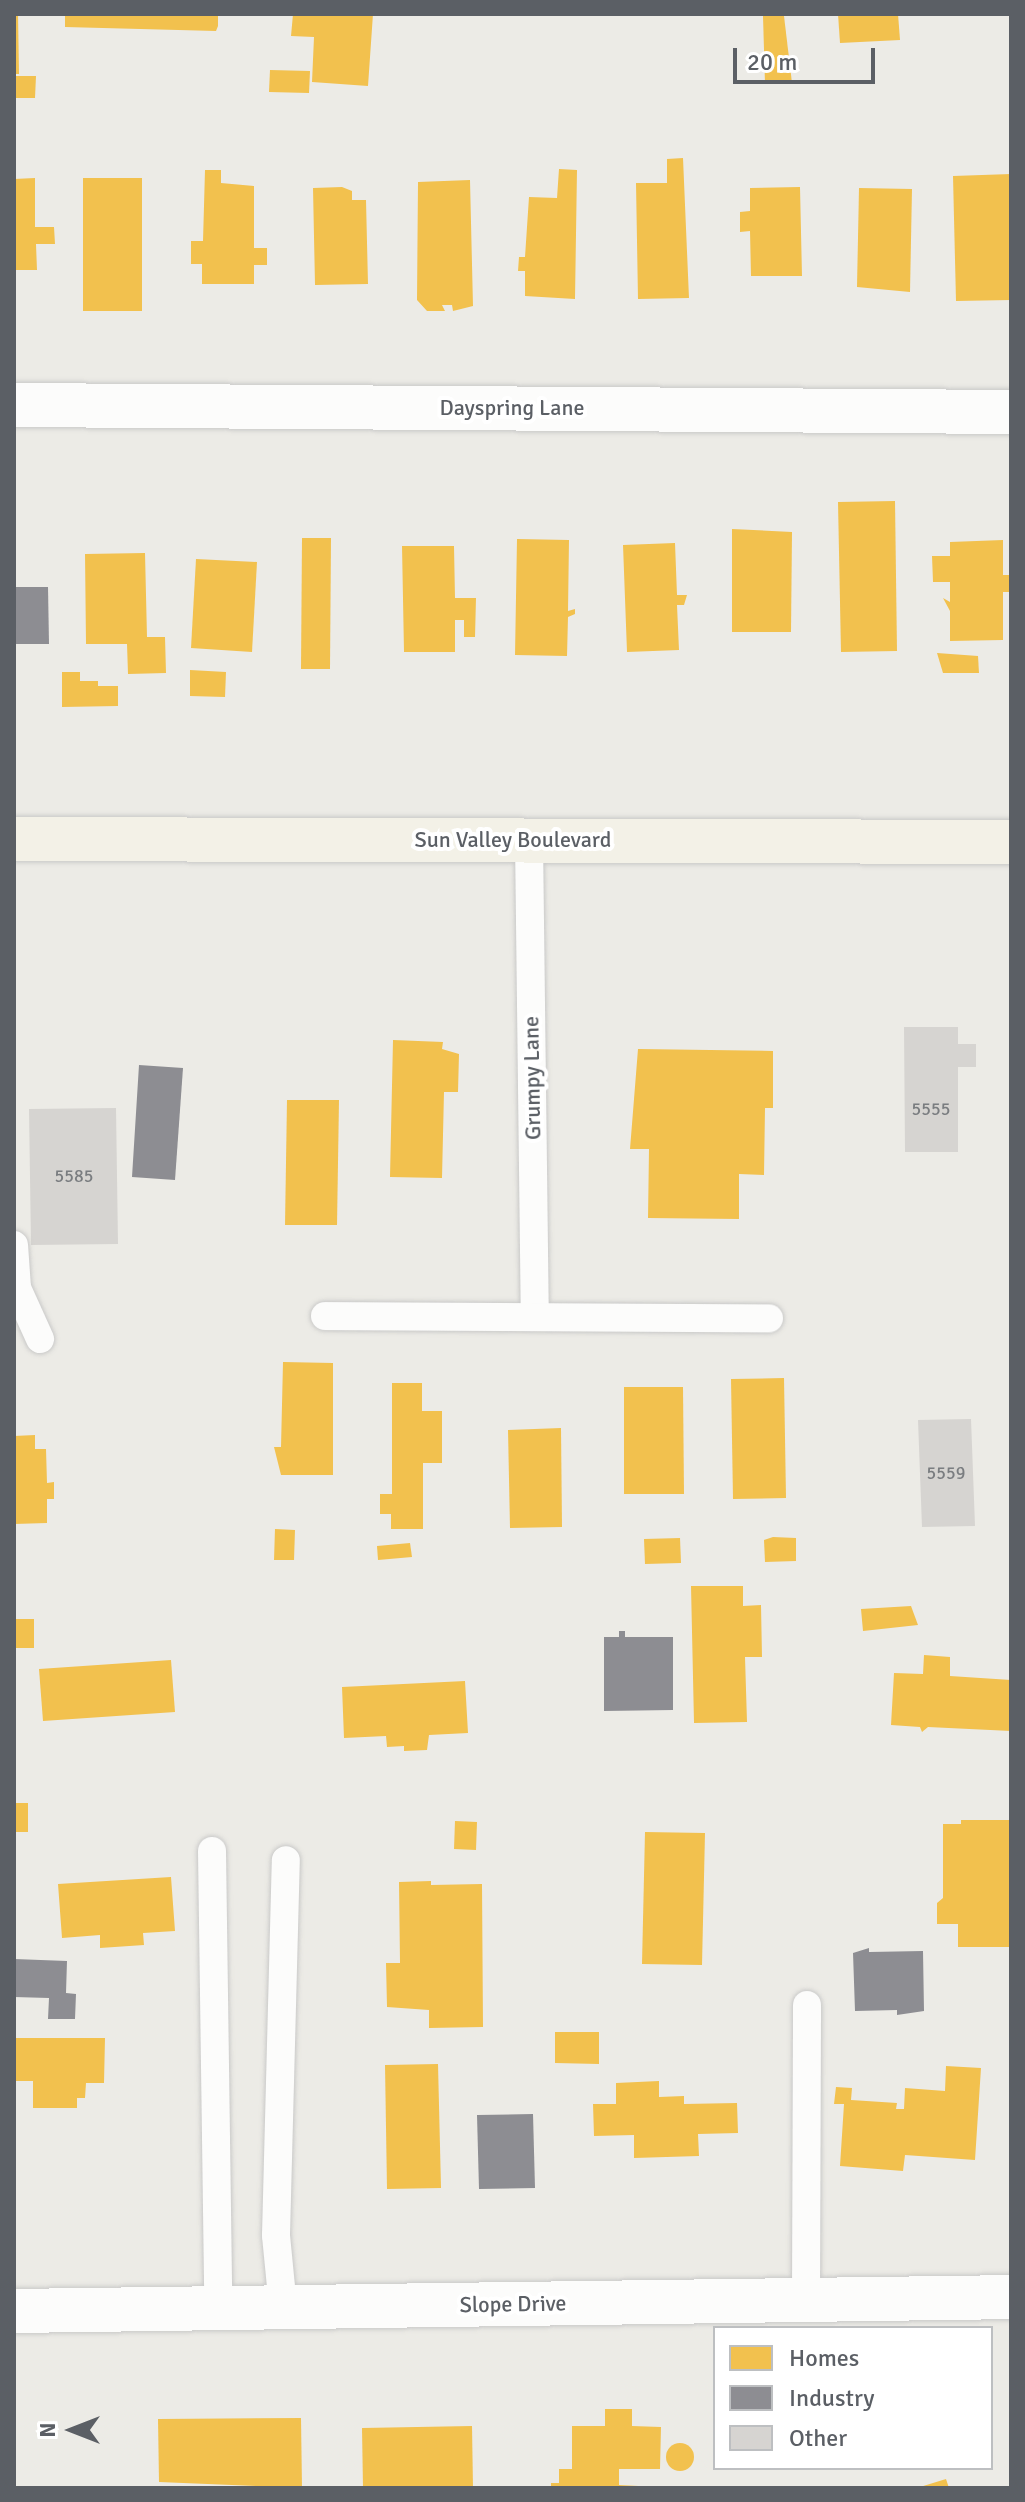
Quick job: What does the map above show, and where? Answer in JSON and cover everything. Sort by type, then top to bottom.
[{"type":"main road","name":"Sun Valley Boulevard","points":[[14,839],[1011,842]]},
{"type":"street","name":"Dayspring Lane","points":[[14,405],[1011,412]]},
{"type":"street","name":"Slope Drive","points":[[14,2311],[1011,2297]]},
{"type":"lane","name":"Grumpy Lane","points":[[529,840],[535,1317]]},
{"type":"lane","points":[[14,1245],[17,1288],[40,1339]]},
{"type":"lane","points":[[325,1316],[769,1318]]},
{"type":"lane","points":[[212,1851],[218,2309]]},
{"type":"lane","points":[[283,2307],[276,2235],[286,1860]]},
{"type":"lane","points":[[806,2300],[807,2005]]},
{"type":"building: Homes","points":[[14,14],[18,14],[19,74],[14,74]]},
{"type":"building: Homes","points":[[65,14],[218,14],[218,26],[216,31],[65,27]]},
{"type":"building: Homes","points":[[293,14],[373,14],[368,86],[312,82],[314,37],[291,36]]},
{"type":"building: Homes","points":[[838,14],[898,14],[900,40],[840,43]]},
{"type":"building: Homes","points":[[763,16],[784,16],[792,83],[765,84]]},
{"type":"building: Homes","points":[[270,70],[310,71],[309,93],[269,92]]},
{"type":"building: Homes","points":[[14,76],[36,76],[35,98],[14,98]]},
{"type":"building: Homes","points":[[683,158],[689,298],[638,299],[636,183],[667,183],[667,159]]},
{"type":"building: Homes","points":[[559,169],[577,170],[575,299],[525,296],[525,271],[518,271],[519,257],[525,257],[529,197],[557,198]]},
{"type":"building: Homes","points":[[205,170],[221,170],[221,183],[254,186],[254,248],[267,248],[267,265],[254,265],[254,284],[202,284],[202,264],[191,264],[191,241],[203,241]]},
{"type":"building: Homes","points":[[1011,174],[1011,300],[956,301],[953,176]]},
{"type":"building: Homes","points":[[35,178],[35,227],[54,227],[55,244],[36,244],[37,270],[14,270],[14,179]]},
{"type":"building: Homes","points":[[83,178],[142,178],[142,311],[83,311]]},
{"type":"building: Homes","points":[[470,180],[473,306],[453,311],[452,305],[442,305],[445,311],[427,311],[417,300],[418,182]]},
{"type":"building: Homes","points":[[342,187],[352,191],[352,200],[366,200],[368,284],[315,285],[313,188]]},
{"type":"building: Homes","points":[[800,187],[802,276],[751,276],[750,231],[740,232],[740,212],[750,211],[750,188]]},
{"type":"building: Homes","points":[[859,188],[912,189],[910,292],[857,287]]},
{"type":"building: Homes","points":[[895,501],[897,651],[841,652],[838,502]]},
{"type":"building: Homes","points":[[732,529],[792,532],[791,632],[732,632]]},
{"type":"building: Homes","points":[[302,538],[331,538],[330,669],[301,669]]},
{"type":"building: Homes","points":[[517,539],[569,540],[568,611],[575,609],[575,614],[568,617],[567,656],[515,655]]},
{"type":"building: Homes","points":[[1003,540],[1003,575],[1011,575],[1011,592],[1003,592],[1003,640],[950,641],[950,611],[943,598],[950,602],[950,582],[933,582],[932,556],[950,556],[950,542]]},
{"type":"building: Homes","points":[[675,543],[677,595],[687,595],[684,605],[677,605],[679,650],[627,652],[623,545]]},
{"type":"building: Homes","points":[[402,546],[454,546],[455,598],[476,598],[475,637],[464,637],[464,620],[455,620],[455,652],[404,652]]},
{"type":"building: Homes","points":[[145,553],[147,637],[165,637],[166,673],[128,674],[127,644],[86,644],[85,554]]},
{"type":"building: Homes","points":[[196,559],[257,562],[252,652],[191,648]]},
{"type":"building: Homes","points":[[937,653],[978,656],[979,673],[943,673]]},
{"type":"building: Homes","points":[[190,670],[226,672],[225,697],[190,696]]},
{"type":"building: Homes","points":[[62,672],[80,672],[80,681],[98,681],[98,686],[118,686],[118,706],[62,707]]},
{"type":"building: Homes","points":[[393,1040],[443,1042],[442,1049],[459,1054],[458,1092],[444,1092],[442,1178],[390,1177]]},
{"type":"building: Homes","points":[[638,1049],[773,1051],[773,1108],[765,1108],[764,1175],[739,1174],[739,1219],[648,1218],[649,1149],[630,1149]]},
{"type":"building: Homes","points":[[287,1100],[339,1100],[337,1225],[285,1225]]},
{"type":"building: Homes","points":[[283,1362],[333,1363],[333,1475],[281,1475],[274,1447],[281,1447]]},
{"type":"building: Homes","points":[[784,1378],[786,1498],[733,1499],[731,1379]]},
{"type":"building: Homes","points":[[392,1383],[422,1383],[422,1411],[442,1411],[442,1463],[423,1463],[423,1529],[391,1529],[391,1514],[380,1514],[380,1494],[392,1494]]},
{"type":"building: Homes","points":[[624,1387],[683,1387],[684,1494],[624,1494]]},
{"type":"building: Homes","points":[[561,1428],[562,1527],[510,1528],[508,1430]]},
{"type":"building: Homes","points":[[35,1435],[35,1449],[46,1449],[47,1483],[54,1482],[54,1499],[47,1499],[47,1523],[14,1524],[14,1436]]},
{"type":"building: Homes","points":[[275,1529],[295,1530],[294,1560],[274,1560]]},
{"type":"building: Homes","points":[[773,1537],[796,1538],[796,1561],[765,1562],[764,1540]]},
{"type":"building: Homes","points":[[680,1538],[681,1563],[645,1564],[644,1539]]},
{"type":"building: Homes","points":[[410,1543],[412,1557],[378,1560],[377,1546]]},
{"type":"building: Homes","points":[[691,1586],[743,1586],[743,1606],[761,1605],[762,1657],[745,1657],[747,1722],[694,1723]]},
{"type":"building: Homes","points":[[911,1606],[918,1625],[863,1631],[861,1609]]},
{"type":"building: Homes","points":[[14,1619],[34,1619],[34,1648],[14,1648]]},
{"type":"building: Homes","points":[[924,1655],[950,1657],[950,1676],[1011,1680],[1011,1731],[928,1727],[922,1732],[920,1727],[891,1725],[894,1673],[923,1674]]},
{"type":"building: Homes","points":[[171,1660],[175,1712],[43,1721],[39,1669]]},
{"type":"building: Homes","points":[[465,1681],[468,1733],[429,1735],[427,1750],[404,1751],[404,1746],[387,1747],[386,1736],[344,1738],[342,1687]]},
{"type":"building: Homes","points":[[14,1803],[28,1803],[28,1832],[14,1832]]},
{"type":"building: Homes","points":[[961,1820],[1011,1820],[1011,1947],[958,1947],[958,1924],[937,1924],[937,1903],[943,1898],[943,1824],[961,1824]]},
{"type":"building: Homes","points":[[455,1821],[477,1822],[476,1850],[454,1849]]},
{"type":"building: Homes","points":[[645,1832],[705,1833],[702,1965],[642,1964]]},
{"type":"building: Homes","points":[[171,1877],[175,1931],[143,1933],[144,1945],[100,1948],[100,1935],[62,1938],[58,1884]]},
{"type":"building: Homes","points":[[431,1881],[431,1885],[482,1884],[483,2027],[429,2028],[429,2010],[387,2007],[386,1963],[400,1963],[399,1882]]},
{"type":"building: Homes","points":[[555,2032],[599,2032],[599,2064],[555,2063]]},
{"type":"building: Homes","points":[[14,2038],[105,2038],[104,2083],[86,2083],[85,2098],[77,2098],[77,2108],[33,2108],[33,2081],[14,2081]]},
{"type":"building: Homes","points":[[438,2064],[441,2188],[387,2189],[385,2065]]},
{"type":"building: Homes","points":[[946,2066],[981,2068],[975,2160],[905,2155],[903,2171],[840,2166],[844,2104],[834,2104],[836,2087],[852,2088],[851,2100],[897,2103],[896,2109],[904,2109],[905,2088],[945,2091]]},
{"type":"building: Homes","points":[[659,2081],[659,2097],[684,2096],[684,2104],[737,2103],[738,2133],[698,2134],[699,2156],[634,2158],[634,2135],[594,2136],[593,2104],[616,2104],[616,2083]]},
{"type":"building: Homes","points":[[605,2409],[632,2409],[632,2426],[661,2427],[660,2469],[619,2469],[619,2485],[677,2488],[551,2488],[551,2483],[559,2483],[559,2469],[572,2469],[572,2426],[605,2426]]},
{"type":"building: Homes","points":[[301,2418],[302,2488],[159,2482],[158,2419]]},
{"type":"building: Homes","points":[[472,2426],[473,2488],[363,2488],[362,2428]]},
{"type":"building: Homes","points":[[680,2443],[690,2447],[694,2457],[690,2467],[680,2471],[670,2467],[666,2457],[670,2447]]},
{"type":"building: Homes","points":[[946,2479],[949,2488],[920,2487]]},
{"type":"building: Industry","points":[[14,587],[48,587],[49,644],[14,644]]},
{"type":"building: Industry","points":[[139,1065],[183,1068],[175,1180],[132,1177]]},
{"type":"building: Industry","points":[[619,1631],[625,1631],[625,1637],[673,1637],[673,1710],[604,1711],[604,1637],[619,1637]]},
{"type":"building: Industry","points":[[869,1948],[869,1952],[923,1951],[924,2011],[897,2015],[897,2010],[855,2011],[853,1953]]},
{"type":"building: Industry","points":[[14,1959],[67,1961],[66,1993],[76,1994],[75,2019],[48,2019],[49,1998],[14,1997]]},
{"type":"building: Industry","points":[[533,2114],[535,2188],[479,2189],[477,2115]]},
{"type":"building: Other","points":[[904,1027],[958,1027],[958,1044],[976,1044],[976,1067],[958,1067],[958,1152],[905,1152]]},
{"type":"building: Other","points":[[116,1108],[118,1244],[31,1245],[29,1109]]},
{"type":"building: Other","points":[[971,1419],[975,1526],[922,1527],[918,1420]]}]
